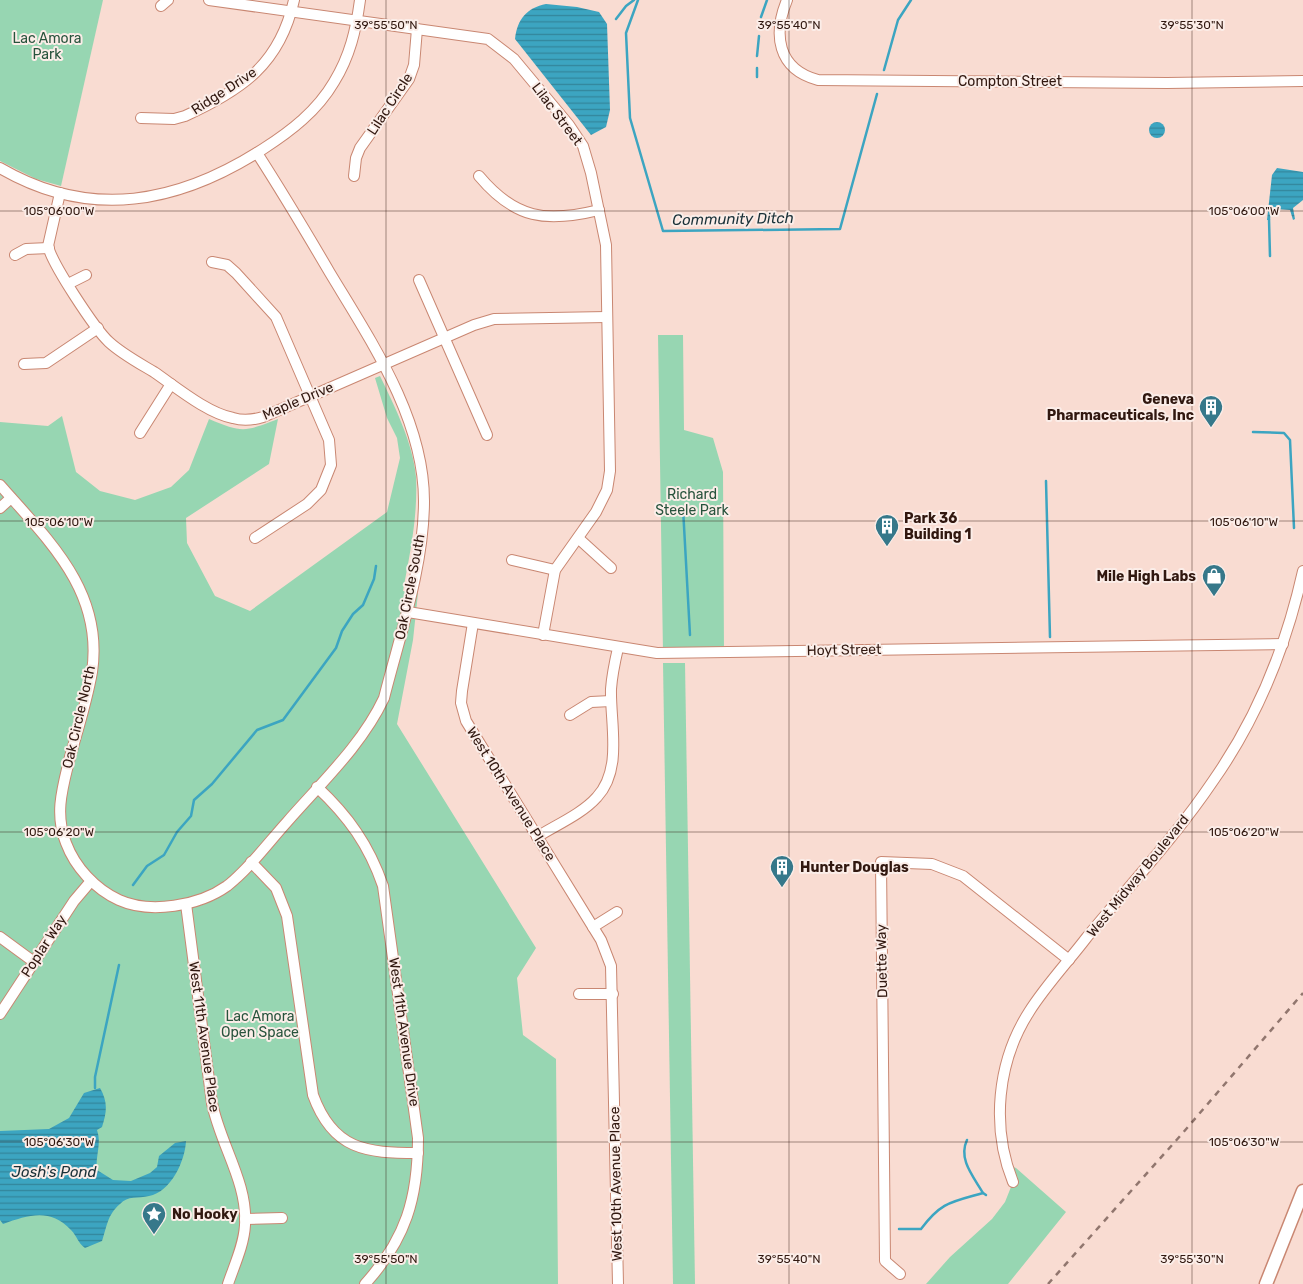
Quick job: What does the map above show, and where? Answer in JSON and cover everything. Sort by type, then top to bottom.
[{"type":"street","name":"Lilac Street","points":[[209,0],[293,5],[357,22],[488,39],[514,59],[569,125],[583,146],[606,245],[610,472],[608,490],[596,512],[555,570],[543,635]]},
{"type":"street","points":[[0,168],[22,180],[60,192],[113,200],[154,196],[207,180],[257,153],[302,121],[325,96],[346,59],[355,37],[360,0]]},
{"type":"street","name":"Compton Street","points":[[787,0],[781,15],[778,34],[786,57],[800,72],[818,80],[1303,81]]},
{"type":"street","name":"Ridge Drive","points":[[141,118],[174,119],[185,116],[244,82],[276,50],[288,26],[293,5]]},
{"type":"street","name":"Lilac Circle","points":[[354,176],[360,148],[409,79],[414,65],[417,29]]},
{"type":"street","name":"Oak Circle South","points":[[91,880],[118,900],[136,905],[154,906],[186,904],[207,897],[226,886],[251,862],[368,729],[384,698],[408,612],[422,527],[422,476],[416,444],[385,365],[257,153]]},
{"type":"street","points":[[478,176],[497,196],[509,205],[537,216],[572,217],[599,210]]},
{"type":"street","points":[[15,255],[26,249],[49,248],[60,192]]},
{"type":"street","name":"Maple Drive","points":[[49,248],[56,266],[68,284],[98,328],[116,348],[220,414],[242,420],[263,417],[494,319],[608,318]]},
{"type":"street","points":[[212,262],[227,265],[269,307],[281,327],[329,440],[331,457],[327,479],[321,490],[307,504],[255,538]]},
{"type":"street","points":[[68,284],[86,275]]},
{"type":"street","points":[[419,280],[486,436]]},
{"type":"street","points":[[24,364],[46,363],[98,328]]},
{"type":"street","points":[[140,433],[171,384]]},
{"type":"street","name":"Oak Circle North","points":[[0,485],[70,569],[82,593],[91,622],[93,643],[92,672],[60,806],[61,826],[66,844],[76,862],[91,880]]},
{"type":"street","points":[[0,508],[12,498]]},
{"type":"street","points":[[578,538],[611,568]]},
{"type":"street","points":[[512,560],[555,570]]},
{"type":"street","name":"West Midway Boulevard","points":[[1013,1182],[1006,1164],[1000,1127],[1003,1075],[1014,1039],[1029,1012],[1069,960],[1201,799],[1227,761],[1258,706],[1283,644],[1303,571]]},
{"type":"street","name":"Hoyt Street","points":[[408,612],[657,653],[1283,644]]},
{"type":"street","name":"West 10th Avenue Place","points":[[474,623],[462,691],[463,711],[474,736],[607,952],[611,966],[618,1284]]},
{"type":"street","points":[[537,837],[590,804],[606,784],[612,764],[612,680],[618,648]]},
{"type":"street","points":[[570,715],[591,702],[611,701]]},
{"type":"street","name":"West 11th Avenue Drive","points":[[317,787],[338,807],[361,836],[383,886],[417,1128],[418,1153],[414,1194],[401,1233],[380,1268],[365,1284]]},
{"type":"street","points":[[251,862],[276,888],[287,916],[312,1095],[322,1117],[339,1136],[350,1144],[382,1153],[418,1153]]},
{"type":"street","name":"Duette Way","points":[[900,1274],[885,1261],[881,862],[932,864],[963,876],[1069,960]]},
{"type":"street","name":"Poplar Way","points":[[0,1014],[74,901],[91,880]]},
{"type":"street","name":"West 11th Avenue Place","points":[[186,904],[212,1103],[217,1124],[238,1181],[246,1219],[244,1234],[228,1284]]},
{"type":"street","points":[[592,927],[617,912]]},
{"type":"street","points":[[0,937],[34,962]]},
{"type":"street","points":[[579,994],[612,994]]},
{"type":"street","points":[[1266,1284],[1303,1191]]},
{"type":"street","points":[[246,1219],[282,1218]]},
{"type":"green space","name":"Lac Amora Park","points":[[0,0],[103,0],[61,186],[36,179],[0,161]]},
{"type":"green space","name":"Richard Steele Park","points":[[658,335],[683,335],[684,430],[713,438],[723,472],[724,652],[663,653]]},
{"type":"green space","name":"Lac Amora Open Space","points":[[380,376],[407,438],[416,477],[415,520],[403,591],[418,593],[413,640],[397,724],[536,948],[517,978],[523,1035],[556,1059],[558,1284],[0,1284],[0,422],[48,426],[62,416],[76,472],[100,491],[135,500],[171,487],[189,470],[209,419],[229,427],[244,429],[278,419],[269,464],[186,518],[187,543],[215,596],[250,611],[387,512],[400,458],[397,438],[387,418],[375,378]]},
{"type":"green space","points":[[663,663],[685,663],[695,1284],[673,1284]]},
{"type":"green space","points":[[1006,1164],[1016,1168],[1066,1212],[1008,1284],[926,1284],[950,1257],[992,1219],[1005,1202],[1013,1182]]},
{"type":"water","points":[[546,4],[577,7],[599,12],[607,24],[610,110],[606,127],[591,135],[515,39],[518,26],[524,16],[533,8]]},
{"type":"water","points":[[1154,122],[1160,122],[1165,127],[1163,136],[1154,138],[1149,133],[1149,127]]},
{"type":"water","points":[[1277,168],[1303,172],[1303,200],[1293,208],[1295,219],[1293,220],[1290,210],[1274,209],[1271,211],[1270,220],[1267,220],[1272,175]]},
{"type":"water","name":"Josh's Pond","points":[[100,1088],[106,1107],[102,1127],[97,1130],[99,1140],[97,1170],[113,1180],[131,1181],[150,1173],[157,1167],[159,1156],[175,1143],[186,1141],[180,1166],[170,1182],[157,1193],[123,1201],[110,1217],[102,1241],[85,1248],[73,1232],[63,1223],[47,1216],[30,1216],[3,1224],[0,1220],[0,1131],[49,1129],[69,1118],[84,1093]]},
{"type":"waterway","points":[[616,19],[626,6],[634,0]]},
{"type":"waterway","name":"Community Ditch","points":[[638,0],[626,33],[630,118],[663,231],[840,229],[877,94]]},
{"type":"waterway","points":[[761,17],[767,0]]},
{"type":"waterway","name":"Community Ditch","points":[[884,70],[898,20],[911,0]]},
{"type":"waterway","points":[[757,56],[759,36]]},
{"type":"waterway","points":[[757,68],[757,77]]},
{"type":"waterway","points":[[1269,219],[1270,256]]},
{"type":"waterway","points":[[1253,432],[1284,433],[1290,440],[1294,528]]},
{"type":"waterway","points":[[1046,481],[1050,637]]},
{"type":"waterway","points":[[683,508],[690,635]]},
{"type":"waterway","points":[[133,885],[147,866],[164,855],[177,832],[191,816],[194,800],[212,784],[257,730],[283,720],[336,648],[342,631],[353,614],[363,605],[374,579],[376,566]]},
{"type":"waterway","points":[[95,1088],[95,1077],[119,965]]},
{"type":"waterway","points":[[967,1140],[964,1154],[965,1161],[983,1193]]},
{"type":"waterway","points":[[899,1229],[921,1229],[935,1213],[947,1204],[983,1193],[986,1195]]},
{"type":"railway","points":[[1048,1284],[1181,1135],[1303,993]]},
{"type":"place","name":"Geneva Pharmaceuticals, Inc","points":[[1211,428]]},
{"type":"place","name":"Park 36 Building 1","points":[[887,547]]},
{"type":"place","name":"Mile High Labs","points":[[1214,597]]},
{"type":"place","name":"Hunter Douglas","points":[[782,888]]},
{"type":"place","name":"No Hooky","points":[[154,1235]]}]
